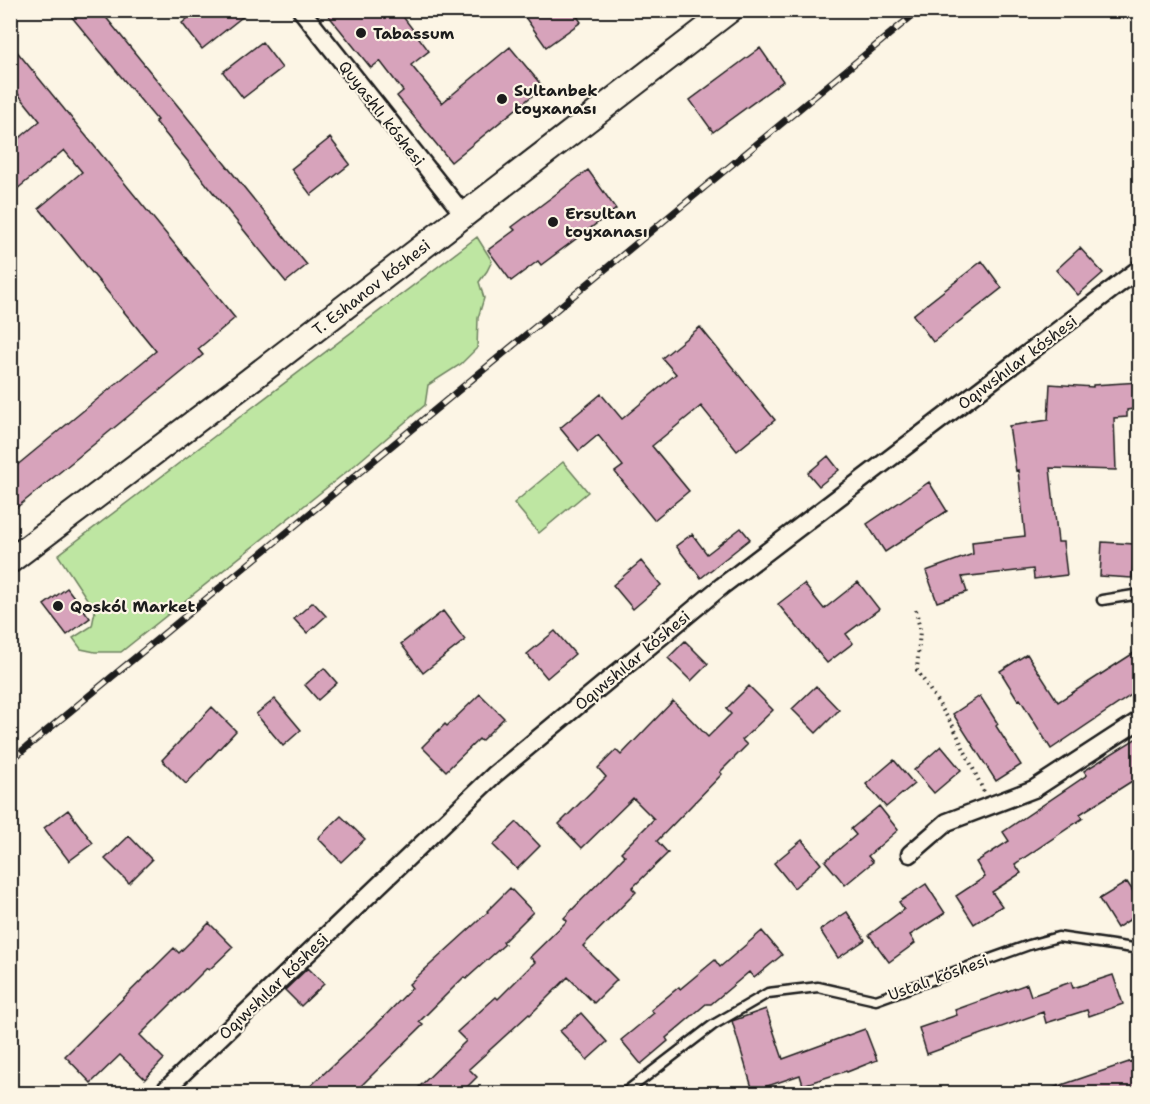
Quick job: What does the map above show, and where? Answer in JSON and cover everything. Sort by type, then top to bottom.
[{"type":"main road","name":"T. Eshanov kóshesi","points":[[10,561],[232,394],[730,10]]},
{"type":"street","name":"Quyashlı kóshesi","points":[[301,10],[464,215]]},
{"type":"street","name":"Oqıwshılar kóshesi","points":[[161,1094],[494,775],[722,586],[1140,268]]},
{"type":"street","points":[[910,854],[947,822],[1034,789],[1140,720]]},
{"type":"lane","points":[[1102,600],[1140,594]]},
{"type":"lane","name":"Ustalı kóshesi","points":[[623,1094],[713,1025],[768,993],[818,987],[876,1000],[1029,945],[1058,937],[1140,949]]},
{"type":"path","points":[[916,610],[920,630],[917,670],[953,726],[990,806]]},
{"type":"green space","points":[[477,237],[492,261],[479,282],[484,298],[478,318],[477,348],[461,364],[428,385],[425,405],[355,465],[121,652],[95,652],[81,649],[73,638],[92,626],[95,611],[58,555]]},
{"type":"green space","points":[[563,462],[588,492],[539,533],[514,503]]},
{"type":"building","points":[[66,10],[100,10],[307,265],[286,282]]},
{"type":"building","points":[[198,10],[251,10],[202,49],[182,23]]},
{"type":"building","points":[[324,10],[398,10],[429,51],[411,65],[442,103],[510,47],[543,87],[451,162],[397,96],[403,91],[380,61],[371,68]]},
{"type":"building","points":[[520,10],[573,10],[581,22],[546,47]]},
{"type":"building","points":[[262,42],[282,68],[243,98],[223,72]]},
{"type":"building","points":[[10,43],[235,318],[198,349],[203,355],[10,513],[10,471],[156,351],[39,208],[82,172],[64,150],[10,195],[10,146],[40,121],[10,84]]},
{"type":"building","points":[[760,48],[783,81],[713,132],[690,100]]},
{"type":"building","points":[[330,138],[350,164],[311,195],[291,169]]},
{"type":"building","points":[[588,170],[616,209],[541,265],[538,261],[511,281],[488,250],[515,230],[512,227]]},
{"type":"building","points":[[1080,248],[1103,273],[1078,295],[1056,270]]},
{"type":"building","points":[[982,261],[1002,288],[933,342],[913,315]]},
{"type":"building","points":[[700,327],[775,420],[737,451],[701,406],[652,446],[689,491],[654,520],[615,472],[623,466],[598,435],[579,451],[560,428],[601,394],[622,419],[676,374],[662,358]]},
{"type":"building","points":[[1140,382],[1140,408],[1127,410],[1127,417],[1114,418],[1116,470],[1050,468],[1058,542],[1063,542],[1067,575],[1034,579],[1033,569],[962,577],[967,592],[937,602],[926,571],[973,554],[972,542],[1025,536],[1018,470],[1016,471],[1009,426],[1048,420],[1050,384],[1093,387],[1093,385]]},
{"type":"building","points":[[828,456],[839,470],[819,486],[808,473]]},
{"type":"building","points":[[929,482],[947,511],[885,552],[867,524]]},
{"type":"building","points":[[741,528],[750,539],[701,578],[676,546],[692,534],[707,554]]},
{"type":"building","points":[[1102,542],[1134,544],[1132,578],[1100,576]]},
{"type":"building","points":[[641,561],[661,585],[633,609],[613,585]]},
{"type":"building","points":[[858,582],[879,609],[846,634],[853,643],[827,663],[778,604],[804,584],[824,609]]},
{"type":"building","points":[[67,588],[90,618],[67,635],[44,605]]},
{"type":"building","points":[[313,602],[326,616],[307,633],[294,619]]},
{"type":"building","points":[[443,611],[465,640],[423,673],[401,644]]},
{"type":"building","points":[[555,631],[575,654],[547,678],[527,654]]},
{"type":"building","points":[[685,641],[708,664],[691,681],[668,658]]},
{"type":"building","points":[[1140,649],[1140,689],[1051,749],[1000,671],[1027,654],[1058,702]]},
{"type":"building","points":[[324,668],[337,683],[318,700],[305,685]]},
{"type":"building","points":[[749,686],[773,710],[742,740],[747,745],[720,772],[722,774],[657,841],[668,853],[632,888],[636,892],[583,946],[617,980],[594,1003],[568,977],[530,1015],[469,1069],[477,1077],[460,1094],[412,1094],[466,1041],[457,1032],[496,997],[498,999],[535,962],[530,957],[567,921],[564,918],[625,856],[621,852],[654,819],[633,798],[582,848],[559,824],[606,777],[598,768],[616,750],[621,755],[673,701],[708,737],[731,714],[726,709]]},
{"type":"building","points":[[816,686],[839,710],[816,733],[792,709]]},
{"type":"building","points":[[480,694],[504,718],[446,771],[422,747]]},
{"type":"building","points":[[980,696],[1021,765],[996,781],[953,714]]},
{"type":"building","points":[[275,699],[301,730],[283,746],[256,714]]},
{"type":"building","points":[[212,707],[236,731],[186,784],[162,760]]},
{"type":"building","points":[[1140,736],[1140,776],[1080,814],[1083,818],[1015,864],[1021,873],[992,892],[1002,906],[974,924],[956,896],[985,877],[976,862],[1009,841],[1003,832],[1087,775],[1084,771]]},
{"type":"building","points":[[941,746],[961,770],[934,793],[914,770]]},
{"type":"building","points":[[894,760],[914,784],[886,807],[866,784]]},
{"type":"building","points":[[879,806],[898,830],[868,856],[873,862],[845,885],[825,861],[856,835],[851,829]]},
{"type":"building","points":[[68,810],[93,843],[69,861],[44,828]]},
{"type":"building","points":[[341,816],[365,839],[341,862],[318,838]]},
{"type":"building","points":[[517,822],[540,846],[517,869],[493,845]]},
{"type":"building","points":[[129,836],[152,860],[129,883],[105,859]]},
{"type":"building","points":[[802,840],[821,864],[794,888],[774,863]]},
{"type":"building","points":[[1127,882],[1140,902],[1140,913],[1117,928],[1099,899]]},
{"type":"building","points":[[926,884],[945,913],[910,935],[915,943],[889,962],[869,935],[904,909],[899,902]]},
{"type":"building","points":[[510,888],[533,912],[503,942],[505,944],[466,979],[464,977],[419,1022],[423,1025],[353,1094],[302,1094],[376,1025],[412,988],[409,984],[488,912]]},
{"type":"building","points":[[847,912],[865,940],[838,958],[820,930]]},
{"type":"building","points":[[209,923],[233,947],[209,970],[207,968],[140,1035],[164,1059],[145,1079],[120,1055],[91,1083],[65,1056],[174,948],[179,953]]},
{"type":"building","points":[[762,931],[782,955],[754,978],[749,972],[711,1004],[706,1004],[666,1038],[668,1041],[641,1064],[621,1040],[654,1013],[651,1010],[679,987],[680,989],[715,960],[720,967]]},
{"type":"building","points":[[308,968],[324,984],[301,1006],[285,990]]},
{"type":"building","points":[[1113,975],[1123,1004],[1089,1016],[1087,1010],[1046,1023],[1043,1012],[927,1054],[919,1028],[957,1015],[955,1010],[1027,984],[1031,996],[1071,982],[1073,988]]},
{"type":"building","points":[[766,1009],[783,1059],[865,1029],[877,1060],[803,1085],[800,1075],[753,1091],[732,1021]]},
{"type":"building","points":[[581,1013],[607,1042],[587,1060],[560,1031]]},
{"type":"building","points":[[1132,1061],[1140,1090],[1129,1094],[1045,1094],[1044,1091]]},
{"type":"railway","points":[[10,761],[919,10]]},
{"type":"place","name":"Tabassum","points":[[361,33]]},
{"type":"place","name":"Sultanbek toyxanası","points":[[502,99]]},
{"type":"place","name":"Ersultan toyxanası","points":[[553,222]]},
{"type":"place","name":"Qoskól Market","points":[[58,606]]}]
